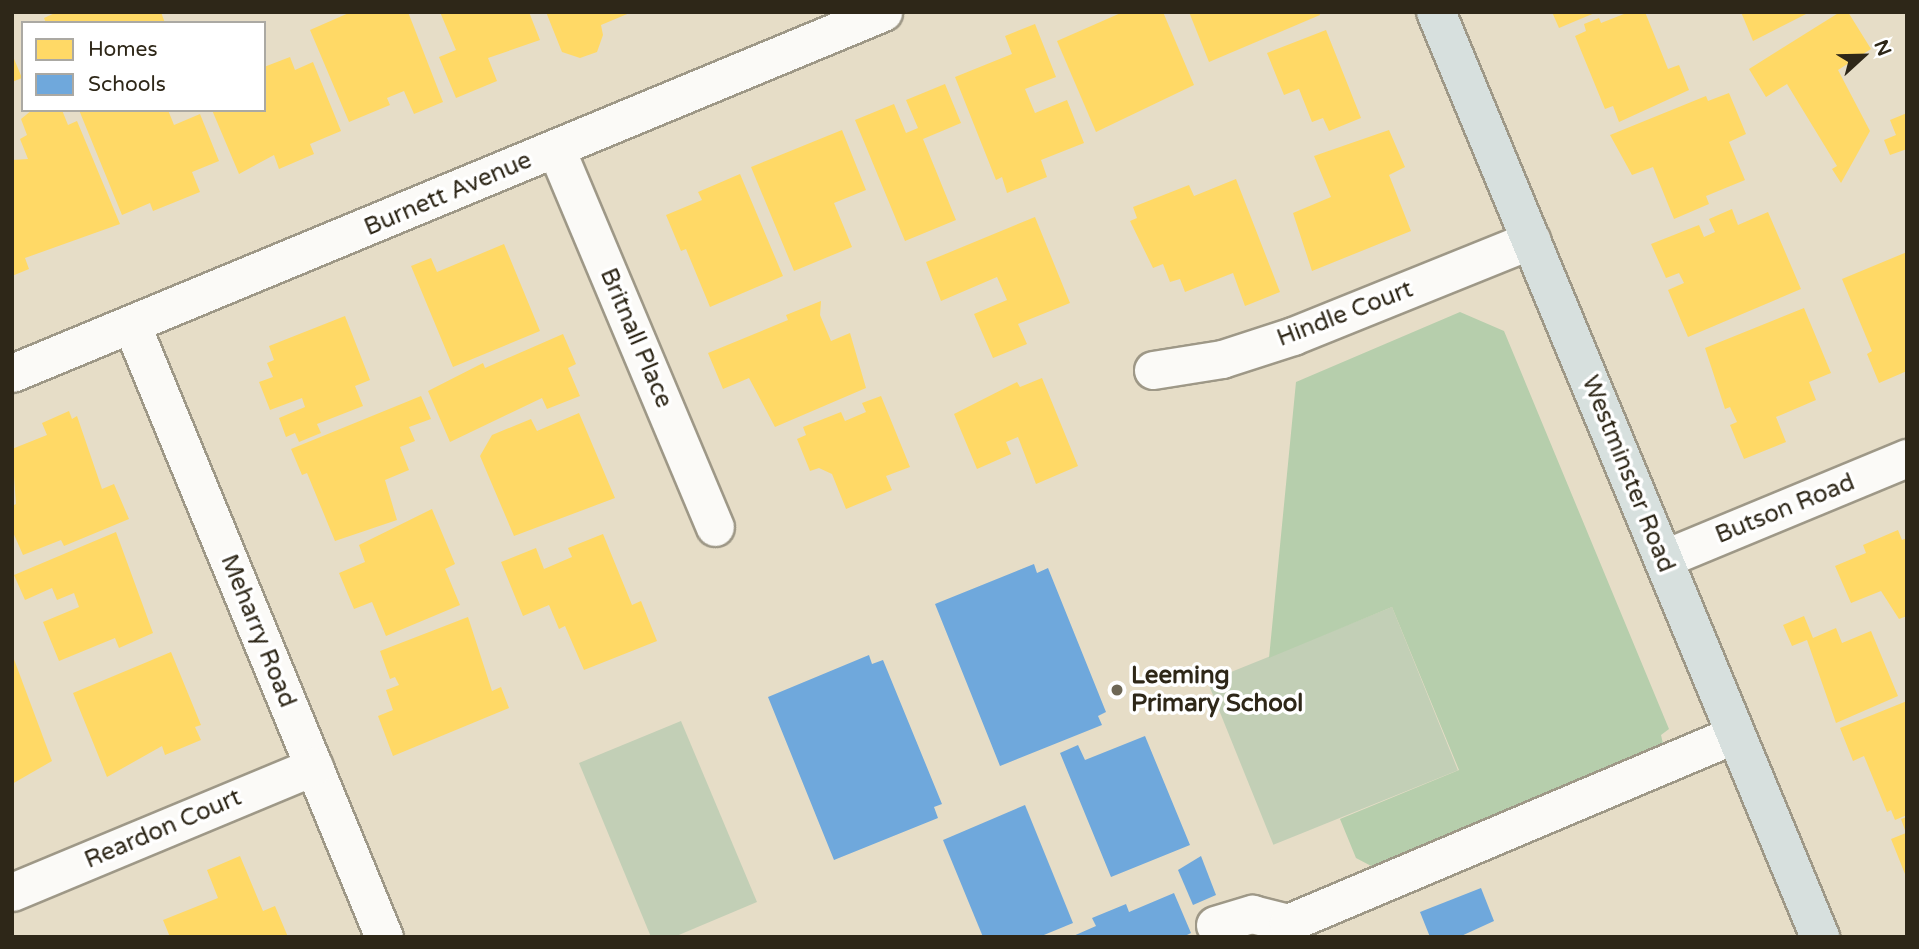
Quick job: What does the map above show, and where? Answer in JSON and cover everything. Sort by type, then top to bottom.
[{"type":"main road","name":"Westminster Road","points":[[1436,12],[1820,937]]},
{"type":"street","name":"Burnett Avenue","points":[[12,373],[132,326],[883,12]]},
{"type":"street","name":"Britnall Place","points":[[556,149],[715,527]]},
{"type":"street","name":"Hindle Court","points":[[1153,370],[1222,359],[1293,336],[1531,240]]},
{"type":"street","name":"Meharry Road","points":[[132,326],[384,937]]},
{"type":"street","name":"Butson Road","points":[[1663,559],[1907,458]]},
{"type":"street","points":[[1215,925],[1252,914],[1288,923],[1735,734]]},
{"type":"street","name":"Reardon Court","points":[[12,891],[314,766]]},
{"type":"green space","points":[[1460,312],[1504,331],[1669,729],[1661,735],[1664,748],[1375,868],[1356,858],[1340,819],[1459,770],[1392,607],[1269,658],[1296,382]]},
{"type":"green space","points":[[1392,607],[1458,770],[1273,845],[1207,682]]},
{"type":"green space","points":[[681,721],[757,902],[674,937],[651,937],[579,763]]},
{"type":"building: Homes","points":[[57,12],[161,12],[164,21],[45,21],[44,18]]},
{"type":"building: Homes","points":[[351,12],[408,12],[443,102],[414,114],[404,91],[387,98],[390,105],[349,122],[310,30]]},
{"type":"building: Homes","points":[[440,12],[529,12],[540,40],[488,58],[497,81],[456,98],[439,57],[456,50]]},
{"type":"building: Homes","points":[[546,12],[632,12],[601,25],[603,35],[597,52],[580,58],[562,52]]},
{"type":"building: Homes","points":[[1123,12],[1163,12],[1194,85],[1096,132],[1057,41]]},
{"type":"building: Homes","points":[[1189,12],[1319,12],[1320,15],[1209,62]]},
{"type":"building: Homes","points":[[1552,12],[1597,12],[1559,28]]},
{"type":"building: Homes","points":[[1629,12],[1645,12],[1668,69],[1679,65],[1689,90],[1619,122],[1613,106],[1605,109],[1575,36],[1586,31],[1584,24],[1599,18],[1601,23]]},
{"type":"building: Homes","points":[[1741,12],[1810,12],[1753,41]]},
{"type":"building: Homes","points":[[1840,12],[1848,12],[1871,49],[1838,70],[1870,131],[1841,183],[1832,169],[1837,166],[1787,84],[1766,97],[1749,69]]},
{"type":"building: Homes","points":[[1035,24],[1056,77],[1025,89],[1035,113],[1067,100],[1084,143],[1041,160],[1047,177],[1007,193],[1002,177],[996,180],[955,77],[1012,54],[1005,36]]},
{"type":"building: Homes","points":[[1326,30],[1361,118],[1329,131],[1323,118],[1312,122],[1299,89],[1284,95],[1267,53]]},
{"type":"building: Homes","points":[[12,54],[21,78],[12,82]]},
{"type":"building: Homes","points":[[290,57],[295,70],[313,62],[341,131],[310,144],[314,154],[279,169],[274,155],[239,174],[213,112],[266,112],[266,66]]},
{"type":"building: Homes","points":[[945,84],[961,123],[923,139],[956,220],[905,241],[855,120],[894,104],[906,133],[918,128],[906,100]]},
{"type":"building: Homes","points":[[1729,93],[1746,134],[1729,142],[1745,180],[1706,196],[1709,204],[1674,219],[1653,167],[1632,175],[1610,135],[1706,96],[1708,101]]},
{"type":"building: Homes","points":[[30,112],[63,112],[68,125],[77,121],[120,224],[25,258],[29,269],[12,276],[12,160],[28,159],[20,139],[27,135],[21,119]]},
{"type":"building: Homes","points":[[80,112],[169,112],[174,125],[200,114],[219,161],[192,172],[200,192],[153,211],[150,203],[122,215]]},
{"type":"building: Homes","points":[[1907,113],[1907,149],[1890,155],[1884,140],[1896,135],[1890,120]]},
{"type":"building: Homes","points":[[842,130],[866,190],[834,203],[852,247],[794,271],[751,167]]},
{"type":"building: Homes","points":[[1389,130],[1405,167],[1389,175],[1411,231],[1312,271],[1293,213],[1331,197],[1314,156]]},
{"type":"building: Homes","points":[[740,174],[783,276],[710,307],[686,249],[681,251],[666,215],[702,200],[698,192]]},
{"type":"building: Homes","points":[[1236,179],[1280,292],[1245,306],[1233,273],[1185,292],[1180,279],[1170,282],[1163,264],[1153,268],[1130,221],[1137,218],[1133,207],[1189,185],[1194,196]]},
{"type":"building: Homes","points":[[1732,209],[1738,225],[1768,212],[1801,289],[1688,337],[1668,290],[1684,283],[1679,273],[1666,278],[1651,244],[1699,225],[1704,237],[1715,232],[1709,219]]},
{"type":"building: Homes","points":[[1035,217],[1070,303],[1018,324],[1027,344],[993,358],[974,314],[1007,300],[997,277],[941,301],[926,262]]},
{"type":"building: Homes","points":[[504,244],[540,331],[453,367],[411,266],[431,258],[437,272]]},
{"type":"building: Homes","points":[[1907,252],[1907,371],[1879,383],[1867,354],[1872,351],[1842,279]]},
{"type":"building: Homes","points":[[821,301],[820,315],[831,341],[850,333],[866,388],[775,427],[749,378],[723,389],[708,353],[788,320],[786,315]]},
{"type":"building: Homes","points":[[1804,308],[1831,373],[1809,382],[1816,400],[1776,417],[1786,442],[1744,459],[1730,425],[1737,422],[1730,407],[1725,409],[1705,348]]},
{"type":"building: Homes","points":[[345,316],[370,380],[355,386],[363,406],[317,424],[321,433],[299,442],[295,433],[286,437],[279,418],[305,407],[302,398],[270,410],[259,382],[273,377],[267,363],[274,360],[269,346]]},
{"type":"building: Homes","points":[[563,334],[576,364],[568,368],[580,396],[547,409],[542,398],[450,442],[428,391],[483,363],[485,368]]},
{"type":"building: Homes","points":[[1042,378],[1078,466],[1036,484],[1018,437],[1006,442],[1011,454],[977,469],[954,414],[1017,382],[1020,387]]},
{"type":"building: Homes","points":[[421,396],[431,419],[409,427],[415,441],[400,447],[409,470],[385,480],[397,520],[335,541],[307,473],[302,475],[291,449]]},
{"type":"building: Homes","points":[[881,396],[910,467],[886,476],[892,490],[846,509],[832,474],[819,468],[810,471],[797,439],[806,435],[803,427],[841,412],[845,421],[866,412],[862,403]]},
{"type":"building: Homes","points":[[69,411],[72,419],[77,416],[102,489],[114,484],[129,519],[64,546],[61,540],[23,555],[12,530],[12,506],[16,504],[12,449],[47,435],[42,423]]},
{"type":"building: Homes","points":[[579,413],[615,498],[514,536],[480,456],[492,435],[531,419],[537,431]]},
{"type":"building: Homes","points":[[432,509],[455,564],[445,569],[460,605],[386,636],[372,602],[354,609],[339,573],[365,562],[359,545]]},
{"type":"building: Homes","points":[[1898,530],[1902,540],[1907,538],[1907,616],[1899,619],[1881,591],[1851,603],[1835,566],[1866,553],[1863,545]]},
{"type":"building: Homes","points":[[116,532],[153,633],[119,648],[115,638],[59,661],[43,622],[79,607],[74,593],[57,600],[52,588],[25,600],[14,575]]},
{"type":"building: Homes","points":[[603,534],[632,605],[641,601],[657,641],[584,670],[565,626],[559,629],[549,605],[523,616],[501,562],[536,548],[544,569],[572,557],[568,548]]},
{"type":"building: Homes","points":[[1804,616],[1813,638],[1836,628],[1842,643],[1871,631],[1898,696],[1836,723],[1807,640],[1792,646],[1783,625]]},
{"type":"building: Homes","points":[[468,617],[492,691],[501,687],[509,708],[393,756],[378,716],[393,710],[386,690],[399,685],[395,677],[390,679],[380,651]]},
{"type":"building: Homes","points":[[171,652],[201,725],[195,727],[201,740],[165,755],[162,746],[107,777],[73,693]]},
{"type":"building: Homes","points":[[12,654],[52,761],[12,784]]},
{"type":"building: Homes","points":[[1907,701],[1907,815],[1895,820],[1891,810],[1887,812],[1864,756],[1853,761],[1840,728]]},
{"type":"building: Homes","points":[[1907,817],[1907,879],[1891,839],[1906,833],[1901,819]]},
{"type":"building: Homes","points":[[240,856],[263,911],[275,906],[288,937],[170,937],[163,920],[218,898],[207,870]]},
{"type":"building: Schools","points":[[1034,564],[1037,573],[1048,568],[1106,712],[1098,716],[1102,725],[1000,766],[935,604]]},
{"type":"building: Schools","points":[[869,655],[872,664],[883,660],[942,804],[934,807],[938,818],[834,860],[768,697]]},
{"type":"building: Schools","points":[[1145,736],[1190,845],[1111,877],[1060,753],[1078,745],[1085,760]]},
{"type":"building: Schools","points":[[1025,805],[1073,923],[1039,937],[983,937],[943,840]]},
{"type":"building: Schools","points":[[1201,856],[1216,895],[1193,905],[1178,870]]},
{"type":"building: Schools","points":[[1481,888],[1494,921],[1459,937],[1430,937],[1420,912]]},
{"type":"building: Schools","points":[[1174,893],[1191,933],[1183,937],[1071,937],[1096,926],[1092,918],[1126,904],[1129,912]]},
{"type":"place","name":"Leeming Primary School","points":[[1117,690]]}]
